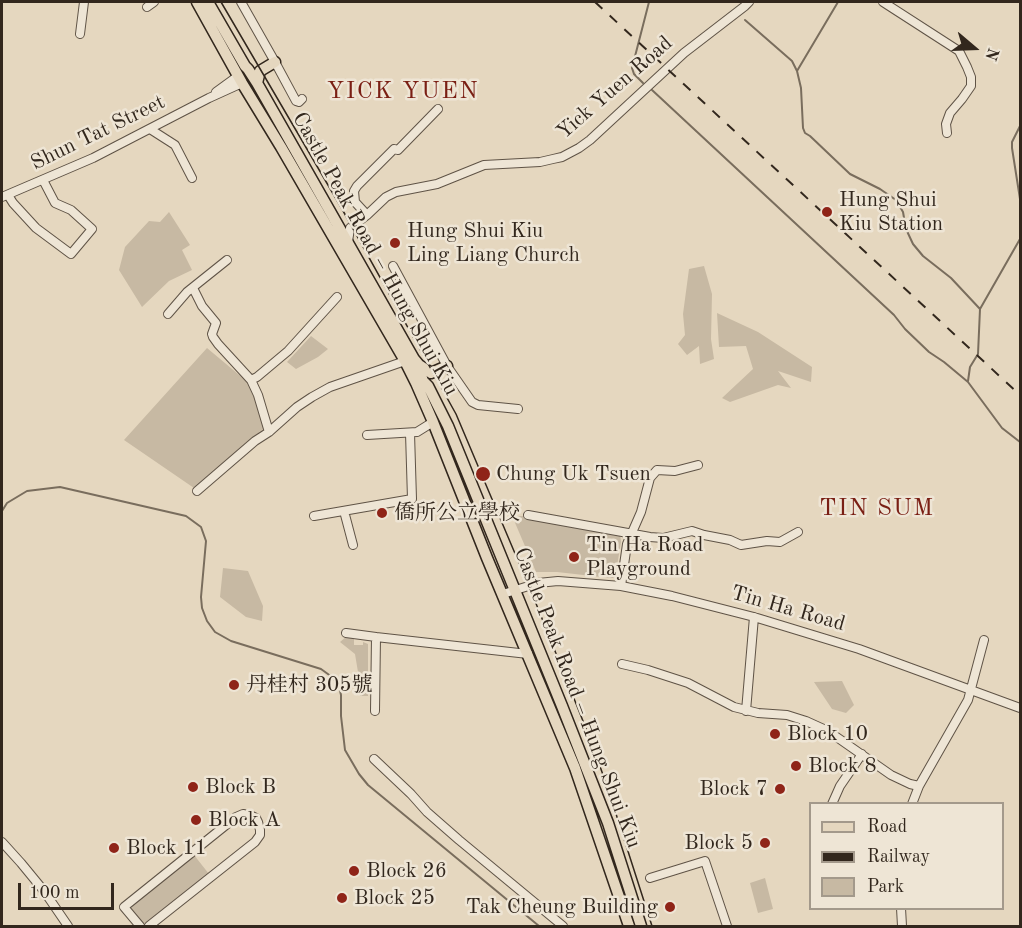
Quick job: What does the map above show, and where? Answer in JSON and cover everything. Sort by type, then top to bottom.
[{"type":"main road","name":"Castle Peak Road – Hung Shui Kiu","points":[[197,2],[240,80],[410,362],[428,386],[503,594],[582,788],[629,927]]},
{"type":"main road","name":"Castle Peak Road – Hung Shui Kiu","points":[[208,2],[252,73],[333,215],[438,419],[456,445],[589,774],[624,870],[641,927]]},
{"type":"main road","points":[[240,80],[275,62]]},
{"type":"main road","points":[[410,362],[431,374]]},
{"type":"main road","points":[[428,386],[431,374],[447,366]]},
{"type":"street","points":[[80,34],[84,2]]},
{"type":"street","points":[[241,2],[296,101],[299,102],[302,99]]},
{"type":"street","name":"Yick Yuen Road","points":[[350,228],[386,197],[401,190],[437,184],[484,165],[540,162],[571,153],[590,140],[684,53],[749,2]]},
{"type":"street","points":[[884,2],[959,51],[967,67],[971,77],[971,86],[950,113],[946,124],[947,133]]},
{"type":"street","name":"Shun Tat Street","points":[[5,196],[93,159],[240,80]]},
{"type":"street","points":[[367,215],[355,202],[354,191],[394,149],[398,150],[438,109]]},
{"type":"street","points":[[150,129],[175,145],[192,178]]},
{"type":"street","points":[[5,196],[36,228],[71,254],[92,229],[71,210],[52,199],[43,180]]},
{"type":"street","points":[[333,215],[350,228],[348,243]]},
{"type":"street","points":[[168,314],[187,292],[227,260]]},
{"type":"street","points":[[393,266],[447,366],[471,402],[478,405],[518,409]]},
{"type":"street","points":[[193,288],[202,306],[215,321],[216,325],[212,334],[218,344],[251,380],[258,394],[269,432]]},
{"type":"street","points":[[251,380],[288,351],[338,297]]},
{"type":"street","points":[[197,491],[297,406],[330,387],[410,362]]},
{"type":"street","points":[[367,435],[417,432],[438,419]]},
{"type":"street","points":[[314,516],[412,499],[410,433]]},
{"type":"street","points":[[621,586],[627,544],[650,478],[657,470],[675,471],[698,465]]},
{"type":"street","points":[[344,511],[353,545]]},
{"type":"street","points":[[528,514],[663,538],[692,531],[741,545],[767,541],[780,542],[798,532]]},
{"type":"street","name":"Tin Ha Road","points":[[503,594],[558,581],[621,586],[693,600],[859,649],[1020,708]]},
{"type":"street","points":[[746,711],[754,617]]},
{"type":"street","points":[[346,633],[528,654]]},
{"type":"street","points":[[375,711],[376,637]]},
{"type":"street","points":[[913,802],[919,786],[968,700],[984,639]]},
{"type":"street","points":[[622,664],[670,676],[746,711],[787,715],[806,721],[828,731],[891,775],[919,786]]},
{"type":"street","points":[[833,802],[840,786],[862,754]]},
{"type":"street","points":[[374,759],[459,840],[562,927]]},
{"type":"street","points":[[140,927],[124,907],[236,818],[243,814],[255,818],[260,827],[258,838],[149,927]]},
{"type":"street","points":[[2,842],[44,891],[68,927]]},
{"type":"street","points":[[650,878],[705,861],[727,927]]},
{"type":"street","points":[[901,910],[902,927]]},
{"type":"green space","points":[[169,212],[190,245],[182,250],[192,270],[169,281],[142,307],[119,270],[125,247],[149,221],[160,222]]},
{"type":"green space","points":[[704,266],[712,294],[711,339],[714,359],[700,364],[699,346],[687,355],[678,344],[685,335],[683,314],[689,269]]},
{"type":"green space","points":[[717,313],[758,332],[812,367],[811,382],[778,371],[791,388],[778,385],[730,402],[722,398],[753,369],[746,346],[719,347]]},
{"type":"green space","points":[[311,336],[328,349],[296,369],[287,362]]},
{"type":"green space","points":[[207,348],[250,384],[264,430],[194,488],[124,440]]},
{"type":"green space","name":"Tin Ha Road Playground","points":[[515,516],[620,533],[621,542],[615,578],[536,572],[513,518]]},
{"type":"green space","points":[[223,568],[248,571],[263,606],[262,621],[246,617],[220,597]]},
{"type":"green space","points":[[347,636],[354,637],[354,645],[363,645],[363,642],[368,644],[368,696],[360,696],[355,654],[340,642]]},
{"type":"green space","points":[[842,681],[854,705],[846,713],[832,709],[814,682]]},
{"type":"green space","points":[[194,855],[209,874],[148,923],[142,923],[131,910],[133,904]]},
{"type":"green space","points":[[765,878],[773,909],[758,913],[750,883]]},
{"type":"waterway","points":[[643,83],[634,74],[632,68],[649,2]]},
{"type":"waterway","points":[[797,71],[838,2]]},
{"type":"waterway","points":[[745,20],[792,61],[801,88],[805,133],[850,174],[896,200],[903,212],[906,229],[913,244],[923,256],[951,278],[980,309]]},
{"type":"waterway","points":[[1020,55],[1020,64]]},
{"type":"waterway","points":[[652,90],[894,315],[929,352],[968,382],[1002,428],[1020,442]]},
{"type":"waterway","points":[[1020,126],[1012,142],[1020,199]]},
{"type":"waterway","points":[[968,381],[970,367],[978,354],[980,309],[1020,239]]},
{"type":"waterway","points":[[2,511],[7,503],[27,491],[60,487],[186,516],[201,527],[206,541],[202,608],[215,632],[231,641],[321,669],[332,677],[339,686],[341,695],[345,750],[368,785],[539,926]]},
{"type":"tram line","points":[[221,2],[342,209],[456,414],[591,741],[652,926]]},
{"type":"railway","points":[[595,2],[1020,395]]},
{"type":"place","name":"Hung Shui Kiu Station","points":[[827,212]]},
{"type":"place","name":"Hung Shui Kiu Ling Liang Church","points":[[395,243]]},
{"type":"place","name":"Chung Uk Tsuen","points":[[483,474]]},
{"type":"place","name":"僑所公立學校","points":[[382,513]]},
{"type":"place","name":"Tin Ha Road Playground","points":[[574,557]]},
{"type":"place","name":"丹桂村 305號","points":[[234,685]]},
{"type":"place","name":"Block 10","points":[[775,734]]},
{"type":"place","name":"Block 8","points":[[796,766]]},
{"type":"place","name":"Block B","points":[[193,787]]},
{"type":"place","name":"Block 7","points":[[780,789]]},
{"type":"place","name":"Block A","points":[[196,820]]},
{"type":"place","name":"Block 5","points":[[765,843]]},
{"type":"place","name":"Block 11","points":[[114,848]]},
{"type":"place","name":"Block 26","points":[[354,871]]},
{"type":"place","name":"Block 25","points":[[342,898]]},
{"type":"place","name":"Tak Cheung Building","points":[[670,907]]},
{"type":"district","name":"YICK YUEN","points":[[403,92]]},
{"type":"district","name":"TIN SUM","points":[[877,509]]}]
